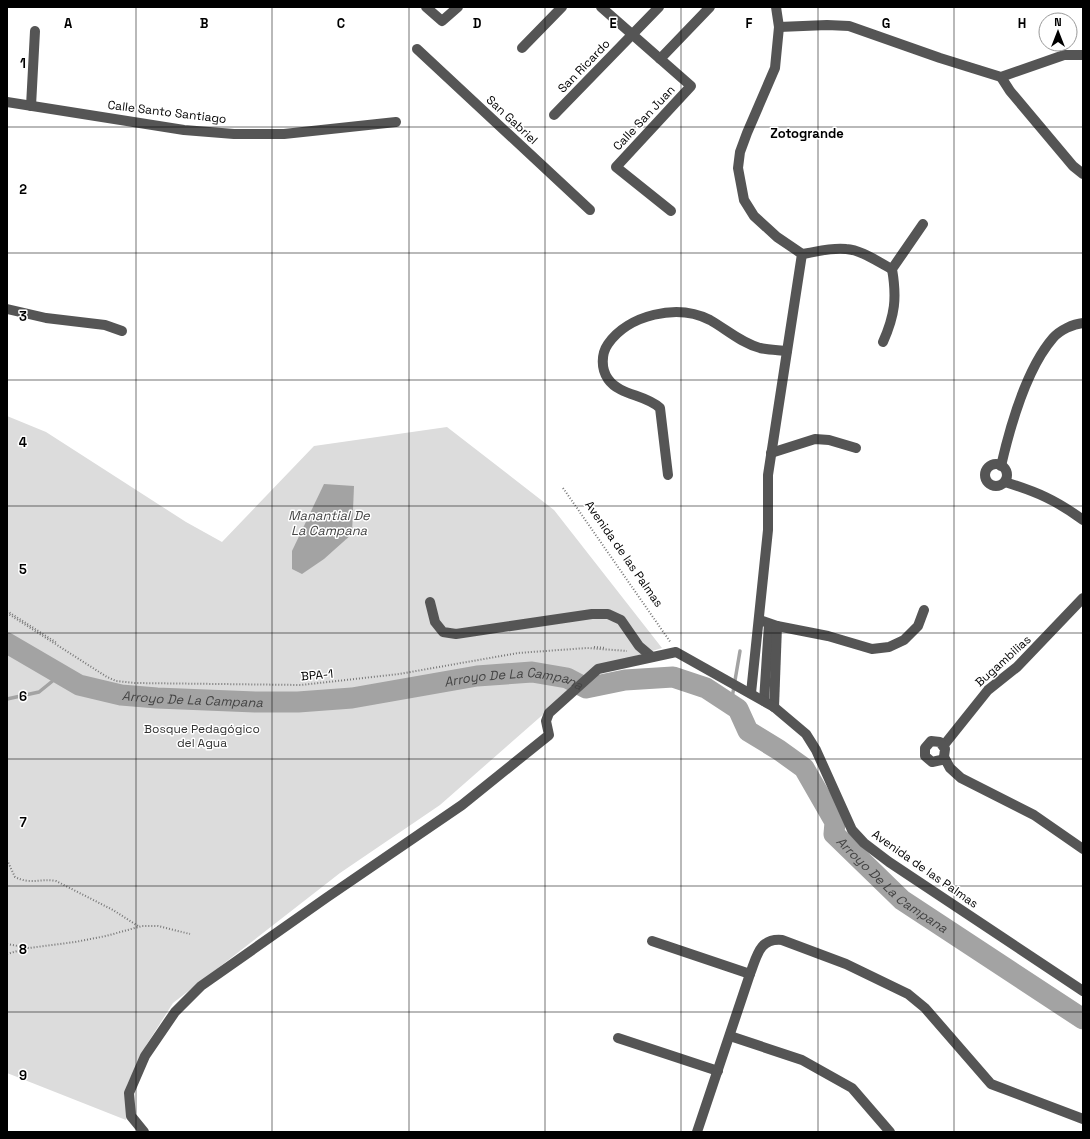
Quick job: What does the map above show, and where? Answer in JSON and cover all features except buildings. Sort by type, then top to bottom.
[{"type":"street","points":[[426,7],[442,21],[458,7]]},
{"type":"street","points":[[522,48],[562,7]]},
{"type":"street","points":[[601,7],[660,59],[710,7]]},
{"type":"street","name":"San Ricardo","points":[[554,115],[659,7]]},
{"type":"street","points":[[776,7],[779,27],[775,68],[740,152],[738,168],[744,200],[754,216],[777,237],[802,254],[837,248],[848,249],[860,253],[892,269]]},
{"type":"street","points":[[779,27],[827,25],[849,26],[940,58],[1001,76],[1064,55],[1083,55]]},
{"type":"street","points":[[31,106],[35,31]]},
{"type":"street","name":"San Gabriel","points":[[417,49],[590,210]]},
{"type":"street","name":"Calle San Juan","points":[[660,59],[691,86],[616,167],[671,211]]},
{"type":"street","points":[[1001,76],[1010,91],[1073,166],[1083,174]]},
{"type":"street","name":"Calle Santo Santiago","points":[[7,102],[184,130],[234,134],[284,134],[396,122]]},
{"type":"street","points":[[883,342],[894,307],[896,291],[892,269],[923,224]]},
{"type":"street","points":[[764,701],[768,623],[768,475],[802,254]]},
{"type":"street","points":[[7,309],[46,318],[105,325],[122,331]]},
{"type":"street","points":[[668,474],[660,408],[653,402],[618,389],[608,378],[602,365],[605,349],[615,334],[631,324],[650,316],[668,313],[689,313],[708,319],[760,348],[787,351]]},
{"type":"street","points":[[1001,466],[1014,418],[1039,358],[1054,337],[1075,324],[1083,323]]},
{"type":"street","points":[[771,453],[815,439],[829,440],[856,448]]},
{"type":"street","points":[[1005,482],[1006,473],[1001,466],[992,465],[988,468],[986,471],[986,480],[989,484],[997,486],[1005,482],[1037,492],[1065,507],[1083,520]]},
{"type":"street","name":"Bugambilias","points":[[944,746],[988,690],[1017,667],[1083,598]]},
{"type":"street","points":[[144,1132],[131,1116],[129,1094],[145,1056],[175,1012],[201,986],[462,805],[549,735],[546,721],[549,713],[598,669],[648,653],[621,620],[608,614],[592,614],[456,634],[444,632],[435,622],[430,602]]},
{"type":"street","points":[[768,623],[828,636],[872,648],[883,647],[904,640],[918,626],[924,610]]},
{"type":"street","points":[[746,691],[768,623]]},
{"type":"street","points":[[768,623],[774,706]]},
{"type":"street","name":"Avenida de las Palmas","points":[[648,653],[676,652],[774,706],[806,734],[816,750],[852,830],[864,843],[889,862],[1083,991]]},
{"type":"street","points":[[944,757],[941,760],[932,762],[925,756],[925,748],[931,742],[940,742],[944,746],[944,757],[950,768],[961,778],[1034,815],[1083,849]]},
{"type":"street","points":[[697,1132],[750,974],[765,942],[773,940],[782,940],[846,964],[908,994],[925,1008],[991,1084],[1083,1119]]},
{"type":"street","points":[[652,941],[750,974]]},
{"type":"street","points":[[730,1036],[802,1060],[852,1088],[890,1132]]},
{"type":"street","points":[[618,1038],[718,1071]]},
{"type":"path","name":"Avenida de las Palmas","points":[[563,488],[664,634]]},
{"type":"path","points":[[7,612],[107,676],[116,680],[131,681],[300,685],[396,674],[519,652],[587,647],[648,653]]},
{"type":"path","points":[[7,860],[15,877],[31,882],[48,880],[56,881],[113,910],[138,926]]},
{"type":"path","points":[[7,954],[30,948],[98,937],[138,926],[158,926],[190,934]]},
{"type":"path","points":[[7,944],[30,948]]},
{"type":"green space","name":"Bosque Pedagógico del Agua","points":[[7,416],[46,432],[186,522],[222,542],[314,446],[447,427],[554,510],[662,648],[596,668],[440,805],[340,873],[173,1003],[147,1044],[127,1085],[126,1120],[7,1073]]},
{"type":"water","name":"Manantial De La Campana","points":[[324,484],[354,486],[352,534],[324,559],[302,574],[292,569],[292,551]]},
{"type":"waterway","name":"Arroyo De La Campana","points":[[7,643],[79,685],[121,695],[157,698],[255,702],[298,702],[352,698],[477,676],[532,672],[567,678],[586,688],[625,680],[673,677],[706,688],[738,709],[748,731],[779,750],[804,768],[835,822],[834,834],[902,900],[1083,1019]]},
{"type":"waterway","points":[[731,704],[740,651]]},
{"type":"waterway","points":[[7,699],[39,692],[60,675]]},
{"type":"district","name":"Zotogrande","points":[[807,133]]}]
